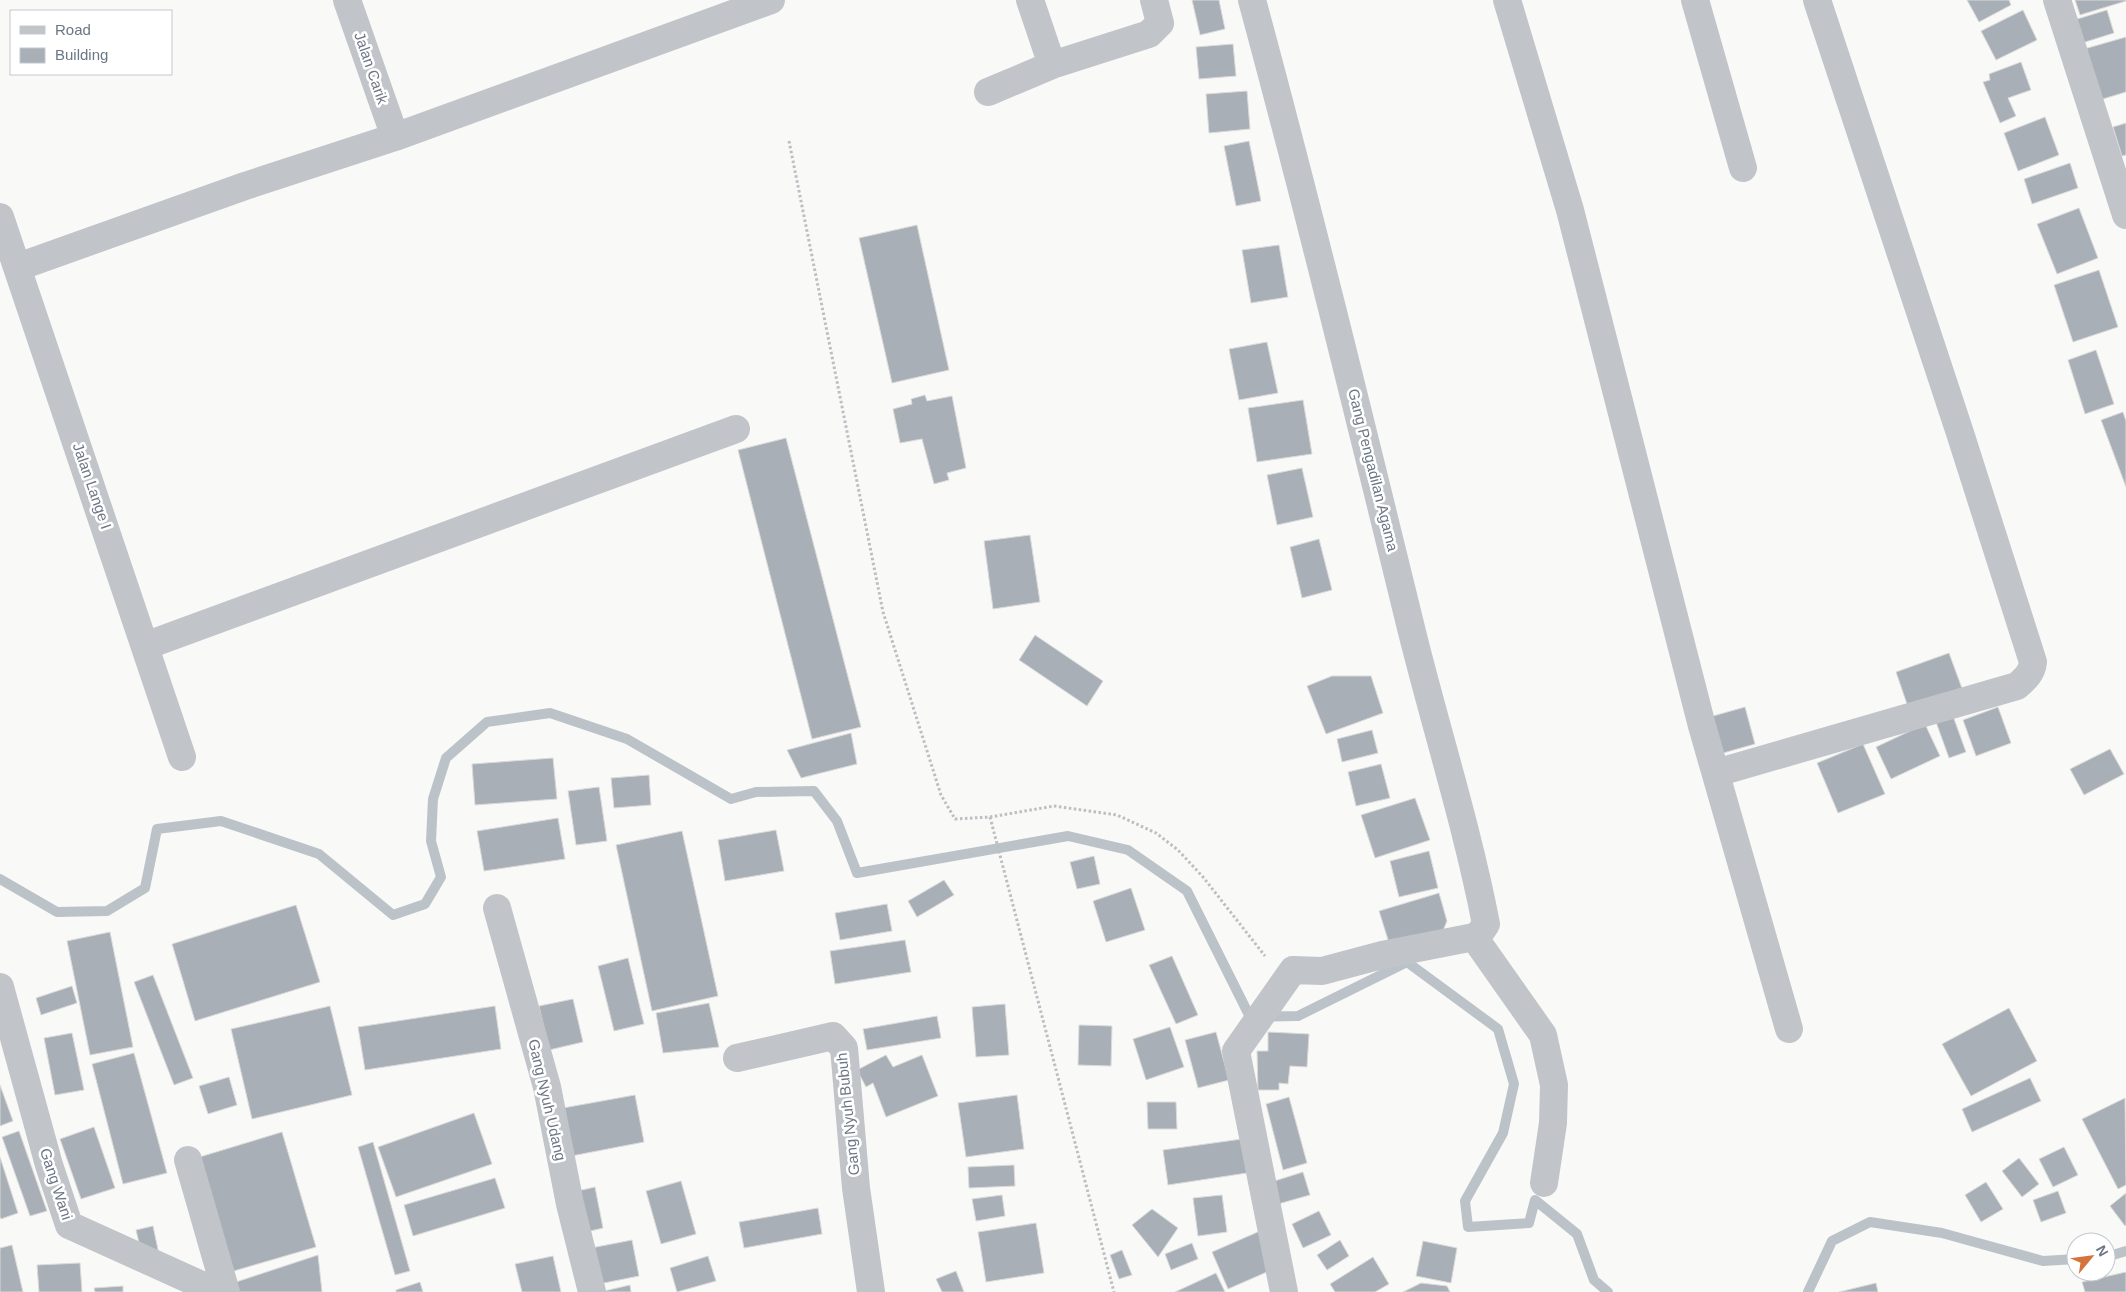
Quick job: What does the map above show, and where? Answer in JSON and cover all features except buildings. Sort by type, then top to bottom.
[{"type":"street","name":"Jalan Carik","points":[[347,0],[395,137]]},
{"type":"street","points":[[1030,0],[1052,65]]},
{"type":"street","points":[[988,92],[1052,65],[1150,34],[1160,23],[1154,0]]},
{"type":"street","name":"Gang Pengadilan Agama","points":[[1252,0],[1302,189],[1421,667],[1473,856],[1486,924],[1474,937]]},
{"type":"street","points":[[1507,0],[1570,210],[1716,773],[1789,1029]]},
{"type":"street","points":[[1695,0],[1743,168]]},
{"type":"street","points":[[1716,773],[2017,686],[2026,678],[2032,669],[2033,662],[1960,433],[1817,0]]},
{"type":"street","points":[[2056,0],[2126,215]]},
{"type":"street","points":[[18,267],[236,189],[395,137],[763,1]]},
{"type":"street","name":"Jalan Lange I","points":[[0,217],[182,757]]},
{"type":"street","points":[[145,646],[736,429]]},
{"type":"street","name":"Gang Nyuh Udang","points":[[497,908],[547,1087],[570,1204],[592,1292]]},
{"type":"street","points":[[1284,1292],[1236,1051],[1293,970],[1322,971],[1382,955],[1474,937],[1543,1035],[1554,1085],[1553,1123],[1544,1183]]},
{"type":"street","name":"Gang Wani","points":[[0,987],[49,1165],[69,1225],[217,1292]]},
{"type":"street","name":"Gang Nyuh Bubuh","points":[[737,1058],[833,1036],[844,1048],[856,1188],[871,1292]]},
{"type":"street","points":[[188,1160],[226,1292]]},
{"type":"path","points":[[789,141],[883,612],[941,795],[955,819],[990,817],[1054,806],[1117,815],[1156,832],[1178,850],[1203,877],[1262,953],[1286,969],[1293,970]]},
{"type":"path","points":[[990,817],[1114,1292]]},
{"type":"waterway","points":[[0,879],[57,912],[107,911],[145,888],[157,829],[221,821],[319,854],[393,915],[425,904],[441,877],[431,841],[433,799],[446,758],[487,722],[550,713],[627,739],[731,799],[756,792],[814,791],[837,821],[857,873],[1068,836],[1128,850],[1187,891],[1250,1017],[1298,1016],[1407,962],[1498,1029],[1514,1084],[1503,1133],[1465,1201],[1468,1227],[1529,1223],[1535,1200],[1577,1234],[1594,1280],[1608,1292]]},
{"type":"waterway","points":[[1808,1292],[1832,1241],[1870,1222],[1942,1233],[2043,1261],[2066,1260]]},
{"type":"waterway","points":[[2116,1254],[2126,1251]]}]
